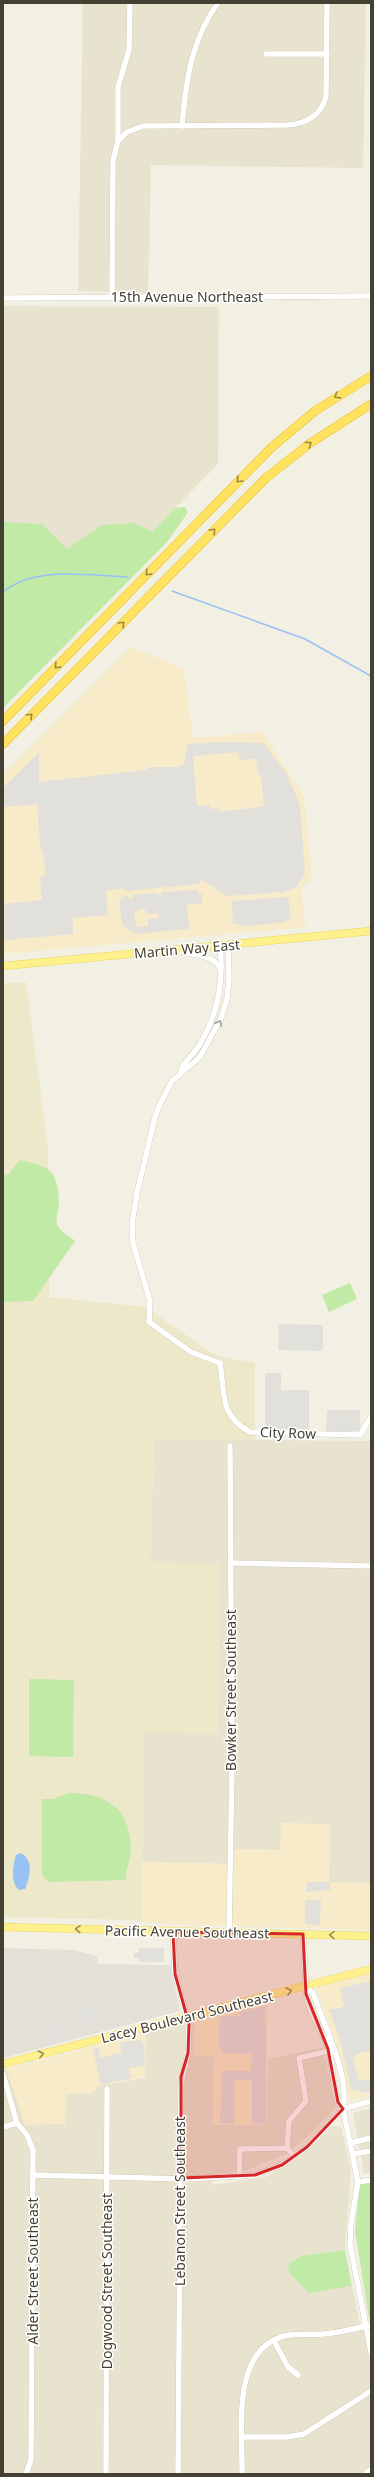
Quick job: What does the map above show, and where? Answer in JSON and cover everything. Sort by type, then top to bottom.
[{"type":"highway","points":[[3,721],[272,447],[320,407],[371,376]]},
{"type":"highway","points":[[3,744],[261,483],[309,444],[371,404]]},
{"type":"main road","name":"Martin Way East","points":[[3,966],[371,931]]},
{"type":"main road","name":"Pacific Avenue Southeast","points":[[3,1927],[371,1936]]},
{"type":"main road","name":"Lacey Boulevard Southeast","points":[[3,2064],[371,1969]]},
{"type":"street","points":[[112,298],[113,161],[118,141],[117,97],[121,74],[129,50],[130,3]]},
{"type":"street","points":[[182,126],[186,81],[192,54],[202,30],[218,3]]},
{"type":"street","points":[[118,141],[127,132],[140,127],[294,124],[313,118],[324,103],[327,87],[327,3]]},
{"type":"street","points":[[266,54],[327,54]]},
{"type":"street","name":"15th Avenue Northeast","points":[[3,298],[371,296]]},
{"type":"street","points":[[180,1075],[181,1066],[198,1047],[218,1002],[222,976],[224,945]]},
{"type":"street","points":[[180,1075],[200,1057],[221,1018],[227,1000],[229,980],[224,945]]},
{"type":"street","points":[[175,950],[192,956],[212,958],[218,963],[222,976]]},
{"type":"street","name":"City Row","points":[[180,1075],[172,1081],[154,1118],[133,1209],[133,1243],[150,1301],[149,1322],[159,1331],[191,1352],[220,1363],[225,1404],[230,1418],[237,1425],[250,1432],[360,1435],[371,1417]]},
{"type":"street","name":"Bowker Street Southeast","points":[[229,1933],[231,1563],[230,1446]]},
{"type":"street","points":[[231,1563],[371,1566]]},
{"type":"street","name":"Lebanon Street Southeast","points":[[174,1932],[175,1974],[188,2016],[188,2053],[181,2081],[178,2474]]},
{"type":"street","points":[[303,1934],[306,1987],[312,2014],[329,2052],[338,2102],[343,2109],[358,2182],[351,2224],[350,2244],[369,2326],[371,2352]]},
{"type":"street","points":[[306,1987],[313,1993],[335,2050],[345,2100],[343,2109]]},
{"type":"street","points":[[294,2156],[288,2148],[289,2121],[306,2101],[299,2058],[329,2052]]},
{"type":"street","name":"Alder Street Southeast","points":[[3,2074],[17,2123],[30,2142],[33,2176],[31,2460],[26,2474]]},
{"type":"street","name":"Dogwood Street Southeast","points":[[106,2474],[107,2088]]},
{"type":"street","points":[[33,2176],[181,2178],[255,2176],[282,2165],[307,2147],[343,2109],[371,2101]]},
{"type":"street","points":[[3,2127],[17,2123]]},
{"type":"street","points":[[350,2143],[371,2138]]},
{"type":"street","points":[[239,2177],[240,2149],[288,2148]]},
{"type":"street","points":[[353,2154],[371,2151]]},
{"type":"street","points":[[358,2182],[371,2180]]},
{"type":"street","points":[[242,2474],[243,2392],[247,2372],[254,2358],[274,2342],[289,2336],[325,2334],[369,2326]]},
{"type":"street","points":[[274,2342],[288,2367],[298,2375]]},
{"type":"street","points":[[243,2437],[287,2437],[304,2434],[371,2391]]},
{"type":"street","points":[[365,2474],[371,2470]]},
{"type":"highlighted area","points":[[173,1932],[303,1934],[306,1994],[328,2049],[338,2102],[343,2109],[307,2147],[282,2165],[255,2175],[181,2178],[181,2077],[188,2053],[189,2024],[175,1974]]},
{"type":"shaded area","points":[[83,3],[366,3],[363,168],[151,165],[148,293],[78,291]]},
{"type":"shaded area","points":[[3,306],[219,307],[218,464],[135,549],[3,549]]},
{"type":"shaded area","points":[[131,647],[184,669],[193,738],[263,732],[304,796],[312,878],[301,888],[306,927],[3,954],[3,775]]},
{"type":"shaded area","points":[[224,742],[264,743],[288,776],[300,806],[305,874],[295,888],[282,892],[227,896],[201,879],[199,884],[126,891],[122,888],[106,891],[108,915],[73,918],[73,934],[6,940],[3,936],[3,904],[42,900],[40,877],[45,876],[45,862],[40,844],[37,804],[3,807],[3,788],[39,752],[39,782],[145,770],[150,767],[176,767],[184,764],[188,744]],"holes":[[[238,752],[240,760],[256,759],[258,775],[261,775],[264,806],[221,812],[219,808],[210,809],[210,805],[197,806],[193,756]]]},
{"type":"shaded area","points":[[198,890],[198,894],[202,894],[202,903],[187,905],[189,929],[135,934],[122,925],[119,900],[128,896],[130,899],[133,898],[132,895],[158,893],[160,897],[162,892]],"holes":[[[144,908],[147,914],[158,913],[159,918],[148,919],[148,926],[136,927],[134,912]]]},
{"type":"shaded area","points":[[288,897],[291,918],[284,922],[248,926],[233,923],[232,901]]},
{"type":"shaded area","points":[[26,982],[48,1148],[49,1297],[145,1307],[217,1356],[255,1363],[255,1440],[154,1439],[150,1562],[219,1564],[218,1734],[144,1733],[141,1922],[132,1920],[3,1917],[3,983]]},
{"type":"shaded area","points":[[279,1324],[323,1325],[323,1351],[278,1350]]},
{"type":"shaded area","points":[[265,1373],[281,1373],[281,1390],[309,1390],[309,1429],[265,1429]]},
{"type":"shaded area","points":[[327,1410],[360,1410],[360,1431],[326,1431]]},
{"type":"shaded area","points":[[154,1439],[371,1441],[371,1883],[329,1882],[330,1824],[280,1850],[230,1849],[230,1864],[142,1862],[144,1732],[218,1733],[219,1564],[150,1562]]},
{"type":"shaded area","points":[[281,1823],[330,1824],[329,1882],[371,1883],[371,1930],[175,1925],[141,1922],[142,1862],[229,1864],[230,1849],[280,1850]]},
{"type":"shaded area","points":[[307,1882],[330,1882],[330,1890],[306,1892]]},
{"type":"shaded area","points":[[305,1900],[321,1900],[320,1925],[305,1924]]},
{"type":"shaded area","points":[[3,1948],[74,1950],[97,1956],[97,1964],[170,1965],[180,2011],[3,2058]]},
{"type":"shaded area","points":[[139,1948],[164,1948],[164,1962],[139,1962],[139,1958],[134,1958],[134,1953],[139,1952]]},
{"type":"shaded area","points":[[371,1973],[371,2096],[349,2101],[340,2055],[317,1988]]},
{"type":"shaded area","points":[[371,1981],[371,2051],[356,2054],[353,2059],[359,2081],[371,2079],[371,2092],[367,2093],[351,2089],[341,2043],[329,2009],[338,2009],[344,2006],[340,1988]]},
{"type":"shaded area","points":[[90,2001],[96,2001],[96,2031],[90,2033],[90,2022],[70,2022],[70,2007],[90,2006]]},
{"type":"shaded area","points":[[267,2001],[267,2125],[213,2125],[214,2056],[194,2055],[195,2019]]},
{"type":"shaded area","points":[[266,2006],[264,2021],[266,2021],[266,2124],[252,2124],[252,2080],[235,2080],[234,2124],[220,2123],[222,2071],[251,2071],[252,2054],[222,2053],[222,2049],[219,2048],[219,2019],[222,2016],[241,2016],[239,2012]]},
{"type":"shaded area","points":[[195,2019],[194,2055],[214,2056],[213,2125],[267,2125],[268,2059],[323,2047],[336,2108],[304,2140],[287,2154],[245,2171],[213,2174],[212,2185],[266,2177],[301,2156],[333,2126],[341,2127],[351,2170],[345,2250],[301,2256],[288,2264],[295,2278],[309,2292],[352,2286],[361,2330],[371,2329],[371,2474],[3,2474],[3,2070],[6,2069],[10,2079],[65,2124],[66,2094],[93,2093],[99,2086],[146,2078],[146,2033]]},
{"type":"shaded area","points":[[67,2023],[67,2038],[64,2042],[52,2043],[51,2024]]},
{"type":"shaded area","points":[[146,2033],[146,2077],[99,2086],[93,2093],[66,2094],[65,2124],[25,2125],[6,2069]]},
{"type":"shaded area","points":[[141,2040],[144,2044],[145,2066],[129,2068],[131,2078],[101,2085],[93,2049],[98,2047],[100,2058],[121,2053],[120,2042]]},
{"type":"shaded area","points":[[371,2108],[371,2173],[364,2174],[353,2113]]},
{"type":"green space","points":[[185,507],[188,512],[168,541],[3,708],[3,522],[42,524],[67,549],[102,525],[135,523],[152,532],[175,508]]},
{"type":"green space","points":[[20,1160],[39,1165],[51,1172],[57,1185],[59,1205],[56,1219],[58,1227],[75,1241],[33,1301],[3,1302],[3,1176],[9,1174]]},
{"type":"green space","points":[[350,1283],[357,1299],[329,1312],[322,1295]]},
{"type":"green space","points":[[29,1679],[74,1680],[73,1757],[29,1756]]},
{"type":"green space","points":[[69,1793],[94,1796],[104,1799],[120,1812],[126,1821],[131,1846],[126,1880],[48,1882],[42,1875],[42,1799],[53,1799]]},
{"type":"green space","points":[[371,2182],[371,2317],[369,2318],[355,2231],[360,2184]]},
{"type":"green space","points":[[345,2250],[352,2286],[309,2293],[289,2272],[288,2264],[301,2256]]},
{"type":"water","points":[[21,1853],[28,1860],[30,1870],[25,1889],[19,1890],[14,1883],[13,1868],[16,1855]]},
{"type":"waterway","points":[[3,592],[16,584],[31,578],[47,575],[80,574],[128,577]]},
{"type":"waterway","points":[[172,591],[305,639],[371,676]]}]
